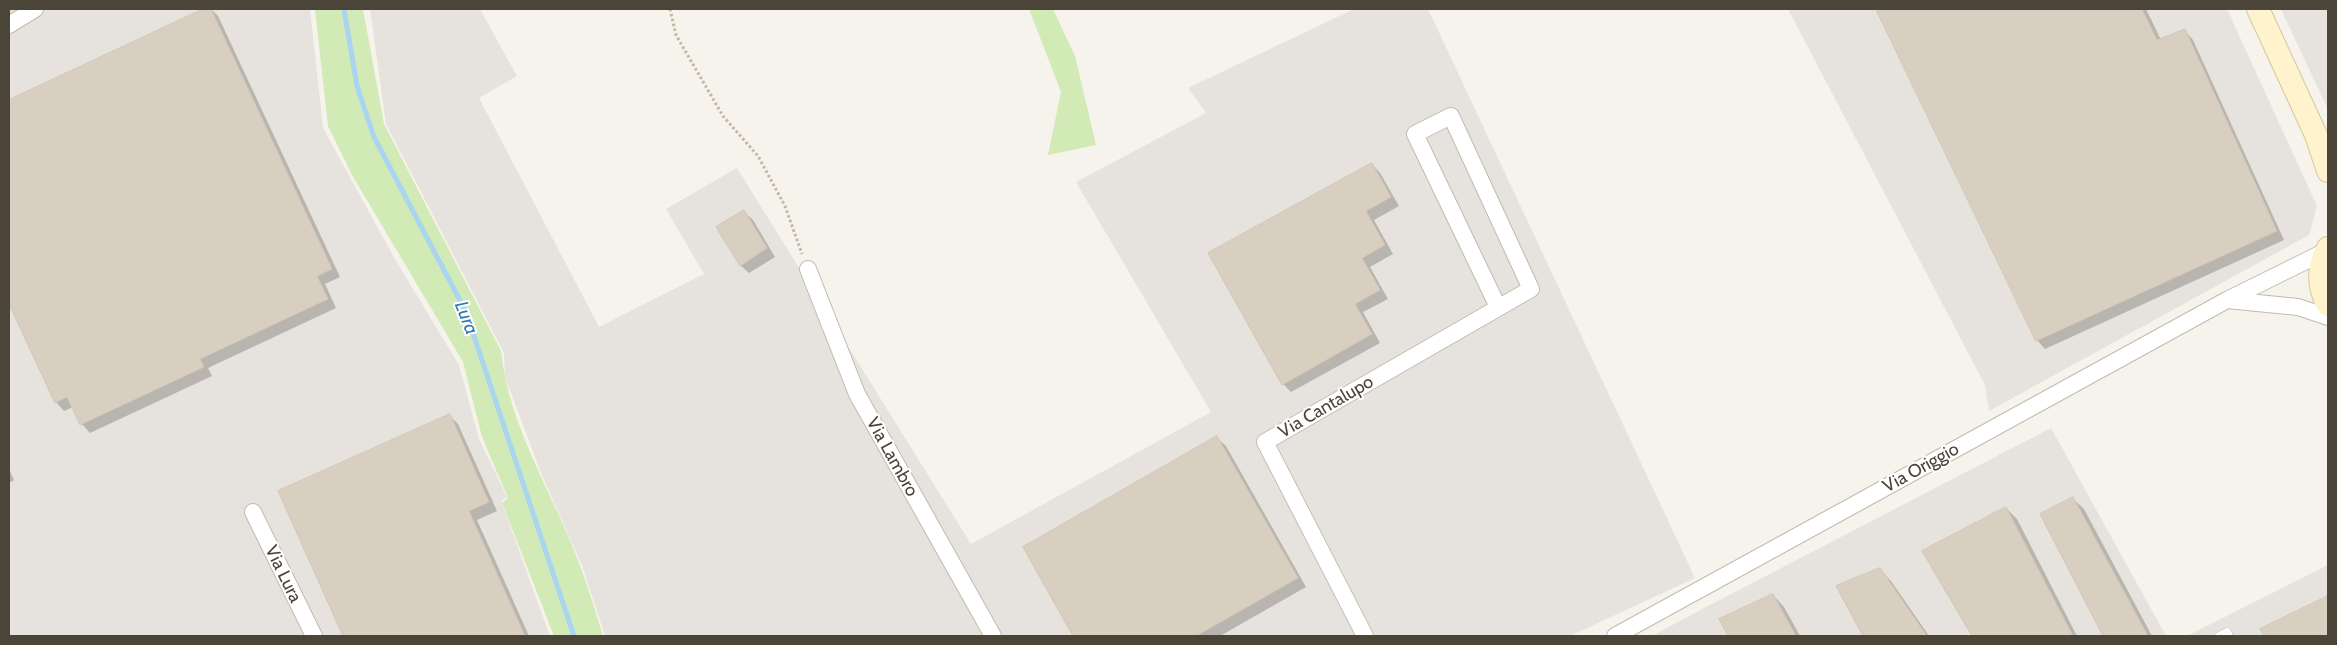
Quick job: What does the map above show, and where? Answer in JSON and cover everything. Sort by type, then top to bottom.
[{"type":"main road","points":[[2258,9],[2322,142],[2328,171]]},
{"type":"main road","points":[[2327,250],[2320,270],[2320,281],[2322,295],[2328,305]]},
{"type":"street","points":[[9,25],[35,9]]},
{"type":"street","name":"Via Cantalupo","points":[[1365,636],[1265,442],[1531,288],[1451,116],[1415,134],[1498,307]]},
{"type":"street","name":"Via Origgio","points":[[1615,636],[2227,300],[2327,250]]},
{"type":"street","name":"Via Lambro","points":[[808,269],[857,394],[993,636]]},
{"type":"street","points":[[2227,300],[2298,307],[2328,317]]},
{"type":"street","name":"Via Lura","points":[[253,512],[314,636]]},
{"type":"lane","points":[[2219,636],[2227,632],[2229,636]]},
{"type":"path","points":[[670,9],[676,35],[724,116],[758,156],[784,206],[808,269]]},
{"type":"shaded area","points":[[9,9],[310,9],[323,128],[396,261],[459,365],[479,439],[507,497],[501,501],[550,636],[9,636]]},
{"type":"shaded area","points":[[370,9],[480,9],[517,76],[479,98],[599,327],[704,274],[666,209],[737,168],[971,544],[1211,412],[1076,182],[1206,113],[1188,88],[1354,9],[1428,9],[1695,578],[1570,636],[605,636],[583,568],[541,473],[505,377],[504,353],[386,124]]},
{"type":"shaded area","points":[[1788,9],[2227,9],[2317,206],[2309,235],[1989,411],[1985,385]]},
{"type":"shaded area","points":[[2281,9],[2328,9],[2328,109],[2323,99]]},
{"type":"shaded area","points":[[2051,428],[2166,636],[1652,636],[1706,607]]},
{"type":"shaded area","points":[[2328,565],[2328,636],[2187,636]]},
{"type":"green space","points":[[315,9],[363,9],[384,124],[501,351],[513,408],[534,462],[584,576],[603,636],[554,636],[502,503],[508,498],[482,437],[463,362],[352,175],[328,126]]},
{"type":"green space","points":[[1029,9],[1053,9],[1075,56],[1096,145],[1048,155],[1061,92]]},
{"type":"building","points":[[203,9],[211,9],[332,269],[317,276],[328,299],[200,359],[204,367],[80,425],[67,397],[55,403],[9,304],[9,100]]},
{"type":"building","points":[[1876,9],[2142,9],[2157,40],[2185,29],[2277,231],[2036,341]]},
{"type":"building","points":[[1372,163],[1391,197],[1366,211],[1385,245],[1362,258],[1380,290],[1355,304],[1372,334],[1282,385],[1208,253]]},
{"type":"building","points":[[744,210],[767,248],[740,266],[716,227]]},
{"type":"building","points":[[450,414],[489,502],[469,511],[525,636],[343,636],[278,491]]},
{"type":"building","points":[[1217,436],[1298,578],[1196,636],[1073,636],[1023,547]]},
{"type":"building","points":[[2073,497],[2148,636],[2103,636],[2040,514]]},
{"type":"building","points":[[2006,507],[2073,636],[1972,636],[1922,551]]},
{"type":"building","points":[[1880,568],[1927,636],[1863,636],[1836,586]]},
{"type":"building","points":[[1773,594],[1796,636],[1728,636],[1719,619]]},
{"type":"building","points":[[2328,596],[2328,636],[2264,636],[2260,629]]},
{"type":"waterway","name":"Lura","points":[[344,9],[357,86],[374,137],[466,312],[574,636]]}]
